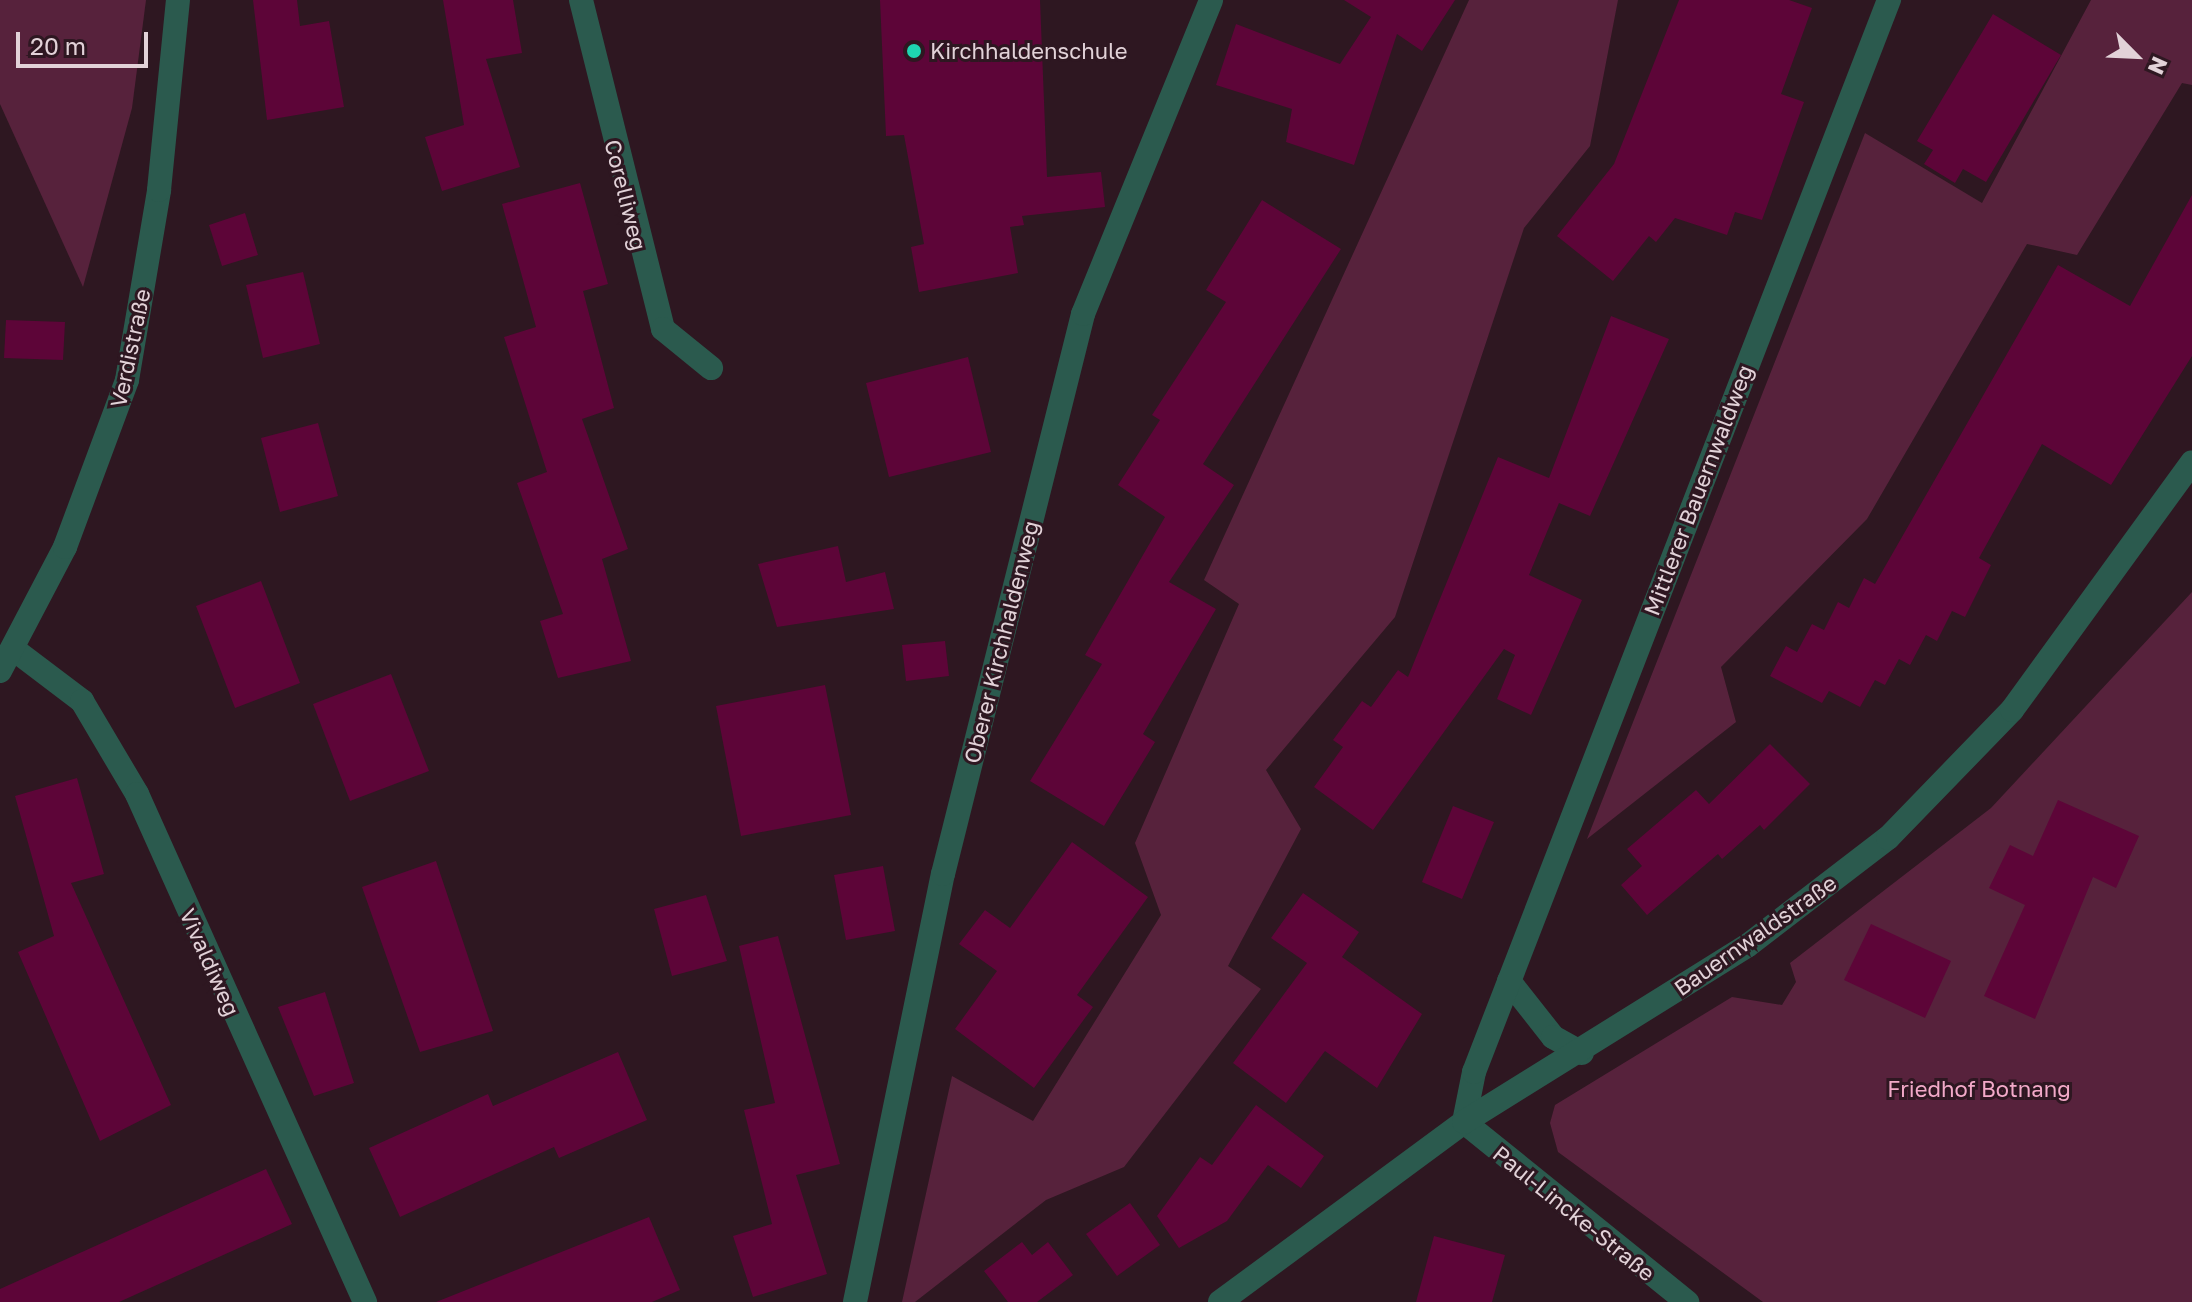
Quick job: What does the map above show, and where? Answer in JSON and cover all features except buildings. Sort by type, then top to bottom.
[{"type":"street","name":"Verdistraße","points":[[0,671],[16,651],[95,476],[127,380],[159,190],[178,0]]},
{"type":"street","name":"Corelliweg","points":[[581,0],[663,329],[711,368]]},
{"type":"street","name":"Oberer Kirchhaldenweg","points":[[855,1302],[943,874],[1083,314],[1211,0]]},
{"type":"street","name":"Mittlerer Bauernwaldweg","points":[[1464,1122],[1509,981],[1889,0]]},
{"type":"street","name":"Bauernwaldstraße","points":[[1220,1302],[1464,1122],[1582,1053],[1747,946],[1888,838],[2012,710],[2192,462]]},
{"type":"street","name":"Vivaldiweg","points":[[16,651],[82,701],[137,794],[365,1302]]},
{"type":"street","points":[[1509,981],[1536,1021],[1582,1053]]},
{"type":"street","name":"Paul-Lincke-Straße","points":[[1464,1122],[1588,1230],[1687,1302]]},
{"type":"green space","points":[[0,0],[146,0],[132,108],[83,287],[0,104]]},
{"type":"green space","points":[[1469,0],[1618,0],[1590,146],[1524,228],[1395,617],[1266,770],[1301,829],[1228,966],[1261,989],[1124,1167],[1046,1200],[915,1302],[902,1302],[952,1076],[1033,1121],[1161,915],[1135,843],[1239,604],[1204,580]]},
{"type":"green space","points":[[2091,0],[2192,0],[2192,85],[2182,83],[2077,255],[2027,244],[1867,519],[1721,667],[1736,722],[1587,839],[1865,133],[1982,203]]},
{"type":"green space","name":"Friedhof Botnang","points":[[2192,592],[2192,1302],[1763,1302],[1558,1152],[1550,1123],[1555,1105],[1732,997],[1782,1005],[1796,982],[1790,963],[1991,808]]},
{"type":"place","name":"Kirchhaldenschule","points":[[914,51]]}]
